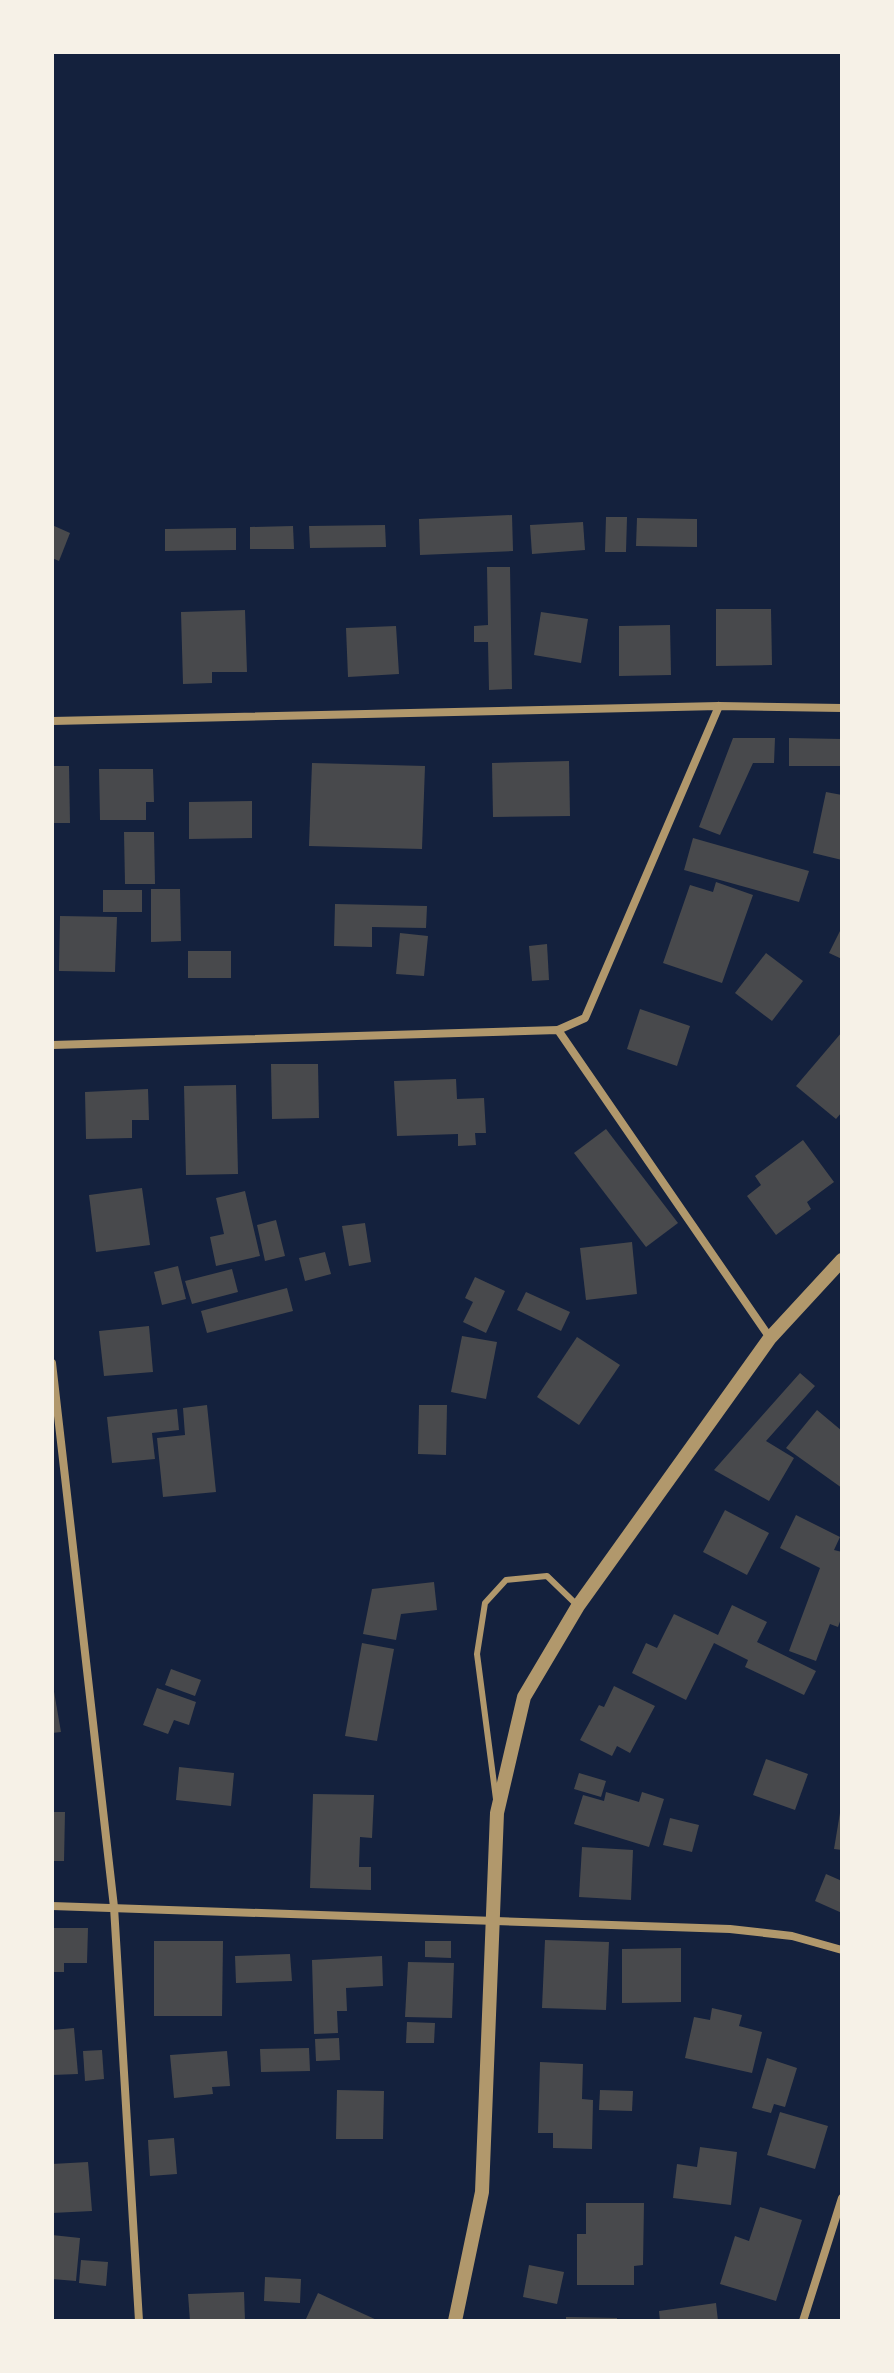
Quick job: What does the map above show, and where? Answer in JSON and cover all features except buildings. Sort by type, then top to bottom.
[{"type":"street","points":[[52,1045],[558,1030],[585,1018],[719,706]]},
{"type":"street","points":[[52,721],[719,706],[842,708]]},
{"type":"street","points":[[558,1030],[770,1338]]},
{"type":"street","points":[[455,2321],[482,2192],[497,1813],[524,1697],[578,1606],[770,1338],[842,1260]]},
{"type":"street","points":[[52,1363],[114,1907],[139,2321]]},
{"type":"street","points":[[52,1906],[730,1929],[792,1936],[842,1950]]},
{"type":"street","points":[[803,2321],[842,2198]]},
{"type":"lane","points":[[497,1813],[477,1654],[485,1603],[506,1580],[547,1576],[578,1606]]}]
